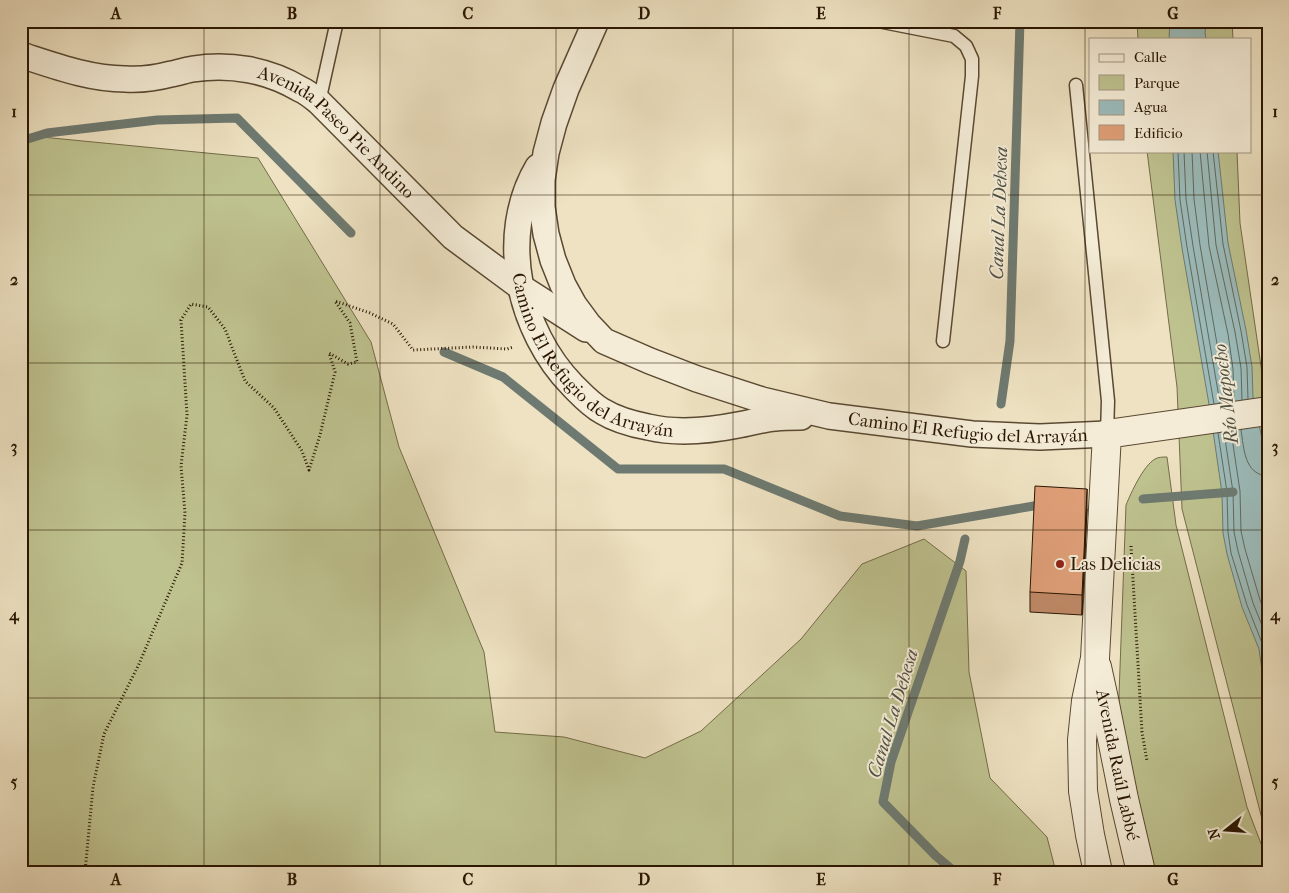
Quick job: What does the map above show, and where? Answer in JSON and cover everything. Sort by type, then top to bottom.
[{"type":"street","name":"Camino El Refugio del Arrayán","points":[[596,21],[566,89],[554,123],[546,153],[542,180],[542,207],[546,234],[553,260],[563,285],[574,305],[604,341],[697,379],[762,400],[829,416],[972,434],[1040,437],[1107,434]]},
{"type":"street","name":"Avenida Paseo Pie Andino","points":[[21,55],[76,72],[100,77],[148,78],[207,67],[260,71],[281,79],[301,89],[319,102],[453,237],[522,288],[604,341]]},
{"type":"street","name":"Camino El Refugio del Arrayán","points":[[546,153],[526,193],[520,214],[517,239],[518,264],[528,313],[537,336],[565,378],[583,397],[602,411],[620,420],[672,432],[735,426],[774,418],[829,416]]},
{"type":"street","points":[[1107,434],[1268,412]]},
{"type":"street","name":"Avenida Raúl Labbé","points":[[1098,872],[1083,791],[1082,740],[1086,701],[1095,658],[1107,434]]},
{"type":"street","name":"Avenida Raúl Labbé","points":[[1095,658],[1141,872]]},
{"type":"street","points":[[1090,835],[1100,821],[1109,819],[1119,820],[1133,834]]},
{"type":"lane","points":[[319,102],[337,21]]},
{"type":"lane","points":[[878,21],[954,36],[966,46],[972,59],[971,86],[943,342]]},
{"type":"lane","points":[[1076,85],[1108,401],[1107,434]]},
{"type":"path","points":[[85,872],[94,786],[104,734],[140,664],[182,563],[185,513],[181,466],[188,415],[181,320],[191,304],[208,307],[225,330],[245,381],[274,408],[302,451],[309,470],[320,435],[335,372],[329,354],[348,364],[357,362],[350,323],[334,300],[370,312],[393,324],[413,350],[473,346],[507,350],[537,336]]},
{"type":"path","points":[[1131,546],[1142,732],[1147,761]]},
{"type":"green space","points":[[1137,21],[1232,21],[1233,38],[1138,38]]},
{"type":"green space","points":[[21,135],[258,158],[371,342],[399,447],[484,652],[495,732],[564,737],[645,758],[701,731],[801,639],[862,564],[924,539],[966,571],[969,672],[990,778],[1047,837],[1056,872],[21,872]]},
{"type":"green space","points":[[1147,152],[1237,152],[1240,223],[1262,373],[1268,398],[1268,836],[1263,823],[1182,509],[1177,387]]},
{"type":"green space","points":[[1167,457],[1176,525],[1247,807],[1268,862],[1268,872],[1154,872],[1119,720],[1119,695],[1126,505],[1146,467],[1156,458]]},
{"type":"water","points":[[1170,21],[1207,21],[1206,38],[1169,38]]},
{"type":"water","name":"Río Mapocho","points":[[1173,152],[1218,152],[1228,243],[1246,330],[1252,367],[1253,397],[1268,466],[1268,713],[1259,649],[1242,607],[1223,533],[1222,493],[1175,200]]},
{"type":"building","points":[[1035,486],[1087,489],[1082,595],[1030,592]]},
{"type":"waterway","name":"Canal La Dehesa","points":[[1001,404],[1010,341],[1020,21]]},
{"type":"waterway","points":[[21,141],[47,133],[157,120],[237,118],[351,233]]},
{"type":"waterway","points":[[444,352],[503,377],[618,469],[724,469],[840,516],[917,526],[1045,504]]},
{"type":"waterway","points":[[1143,499],[1233,492]]},
{"type":"waterway","name":"Canal La Dehesa","points":[[955,872],[936,856],[883,802],[891,762],[960,561],[965,539]]},
{"type":"place","name":"Las Delicias","points":[[1060,564]]}]
